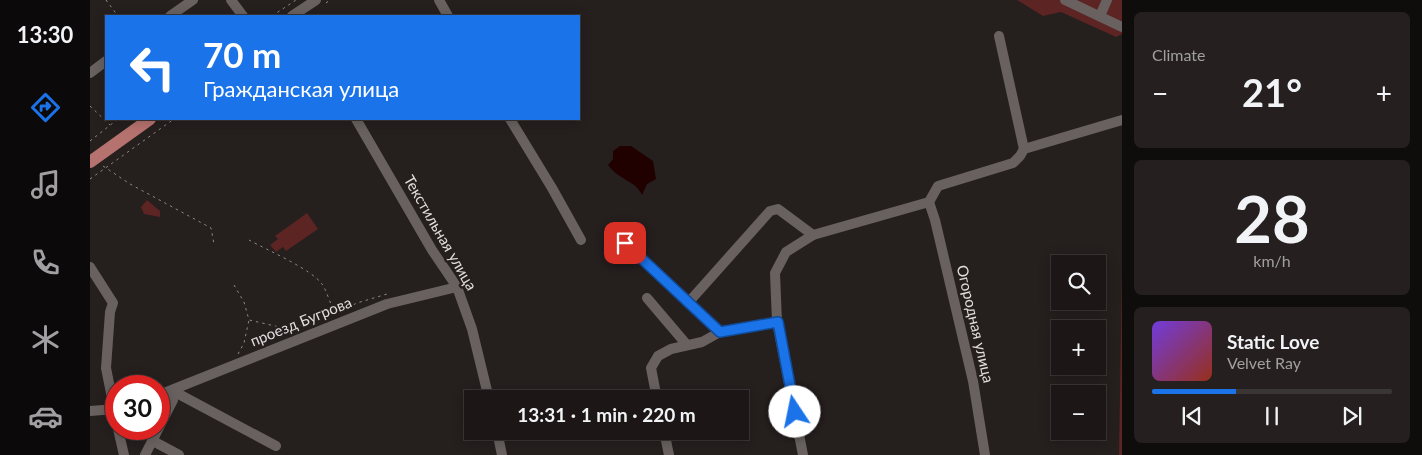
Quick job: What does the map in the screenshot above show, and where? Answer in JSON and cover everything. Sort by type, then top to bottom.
[{"type":"main road","points":[[93,160],[149,120]]},
{"type":"street","points":[[171,15],[193,0]]},
{"type":"street","points":[[231,0],[242,15]]},
{"type":"street","points":[[294,15],[316,0]]},
{"type":"street","points":[[438,0],[447,15]]},
{"type":"street","points":[[1065,0],[1122,27]]},
{"type":"street","points":[[1100,16],[1107,0]]},
{"type":"street","points":[[803,455],[778,322],[775,273],[786,252],[813,234],[929,202],[938,186],[1013,163],[1020,156],[1024,148],[999,36]]},
{"type":"street","points":[[90,73],[105,62]]},
{"type":"street","name":"Текстильная улица","points":[[357,120],[432,250],[457,287],[472,329],[487,390]]},
{"type":"street","points":[[511,120],[552,188],[580,240]]},
{"type":"street","points":[[1024,148],[1122,120]]},
{"type":"street","name":"Огородная улица","points":[[929,202],[935,220],[973,381],[985,455]]},
{"type":"street","points":[[688,303],[770,211],[778,209],[813,234]]},
{"type":"street","points":[[625,243],[720,332]]},
{"type":"street","points":[[92,274],[113,303],[110,312],[106,368],[108,375]]},
{"type":"street","name":"проезд Бугрова","points":[[170,392],[387,304],[457,287]]},
{"type":"street","points":[[647,298],[687,345]]},
{"type":"street","points":[[655,390],[651,374],[654,361],[670,349],[702,342],[720,332],[778,322]]},
{"type":"street","points":[[145,455],[173,400],[173,391],[276,446]]},
{"type":"street","points":[[90,411],[105,412]]},
{"type":"street","points":[[121,440],[124,455]]},
{"type":"street","points":[[499,440],[502,455]]},
{"type":"street","points":[[666,440],[669,455]]},
{"type":"street","points":[[153,441],[179,455]]},
{"type":"path","points":[[106,0],[117,15]]},
{"type":"path","points":[[274,15],[296,0]]},
{"type":"path","points":[[90,106],[110,125]]},
{"type":"path","points":[[90,141],[117,120]]},
{"type":"path","points":[[90,179],[173,120]]},
{"type":"path","points":[[93,160],[105,169],[211,228],[214,244]]},
{"type":"path","points":[[249,240],[304,270],[323,285],[326,298],[335,314]]},
{"type":"path","points":[[234,285],[244,302],[249,320],[244,343],[234,358]]},
{"type":"path","points":[[329,316],[358,303],[385,294],[392,294]]},
{"type":"path","points":[[249,320],[288,329],[322,319]]},
{"type":"shaded area","points":[[1017,0],[1122,0],[1122,34],[1116,37],[1061,12],[1043,16]]},
{"type":"shaded area","points":[[620,146],[631,146],[653,161],[656,179],[647,184],[642,195],[635,186],[617,174],[608,165],[613,159],[613,151]]},
{"type":"shaded area","points":[[147,200],[160,211],[160,217],[144,214],[141,207]]},
{"type":"shaded area","points":[[307,213],[318,229],[286,251],[283,247],[276,252],[270,245],[278,239],[275,236]]},
{"type":"shaded area","points":[[1122,271],[1122,455],[1119,455]]},
{"type":"route","points":[[625,243],[720,332],[778,322],[795,412]]}]
